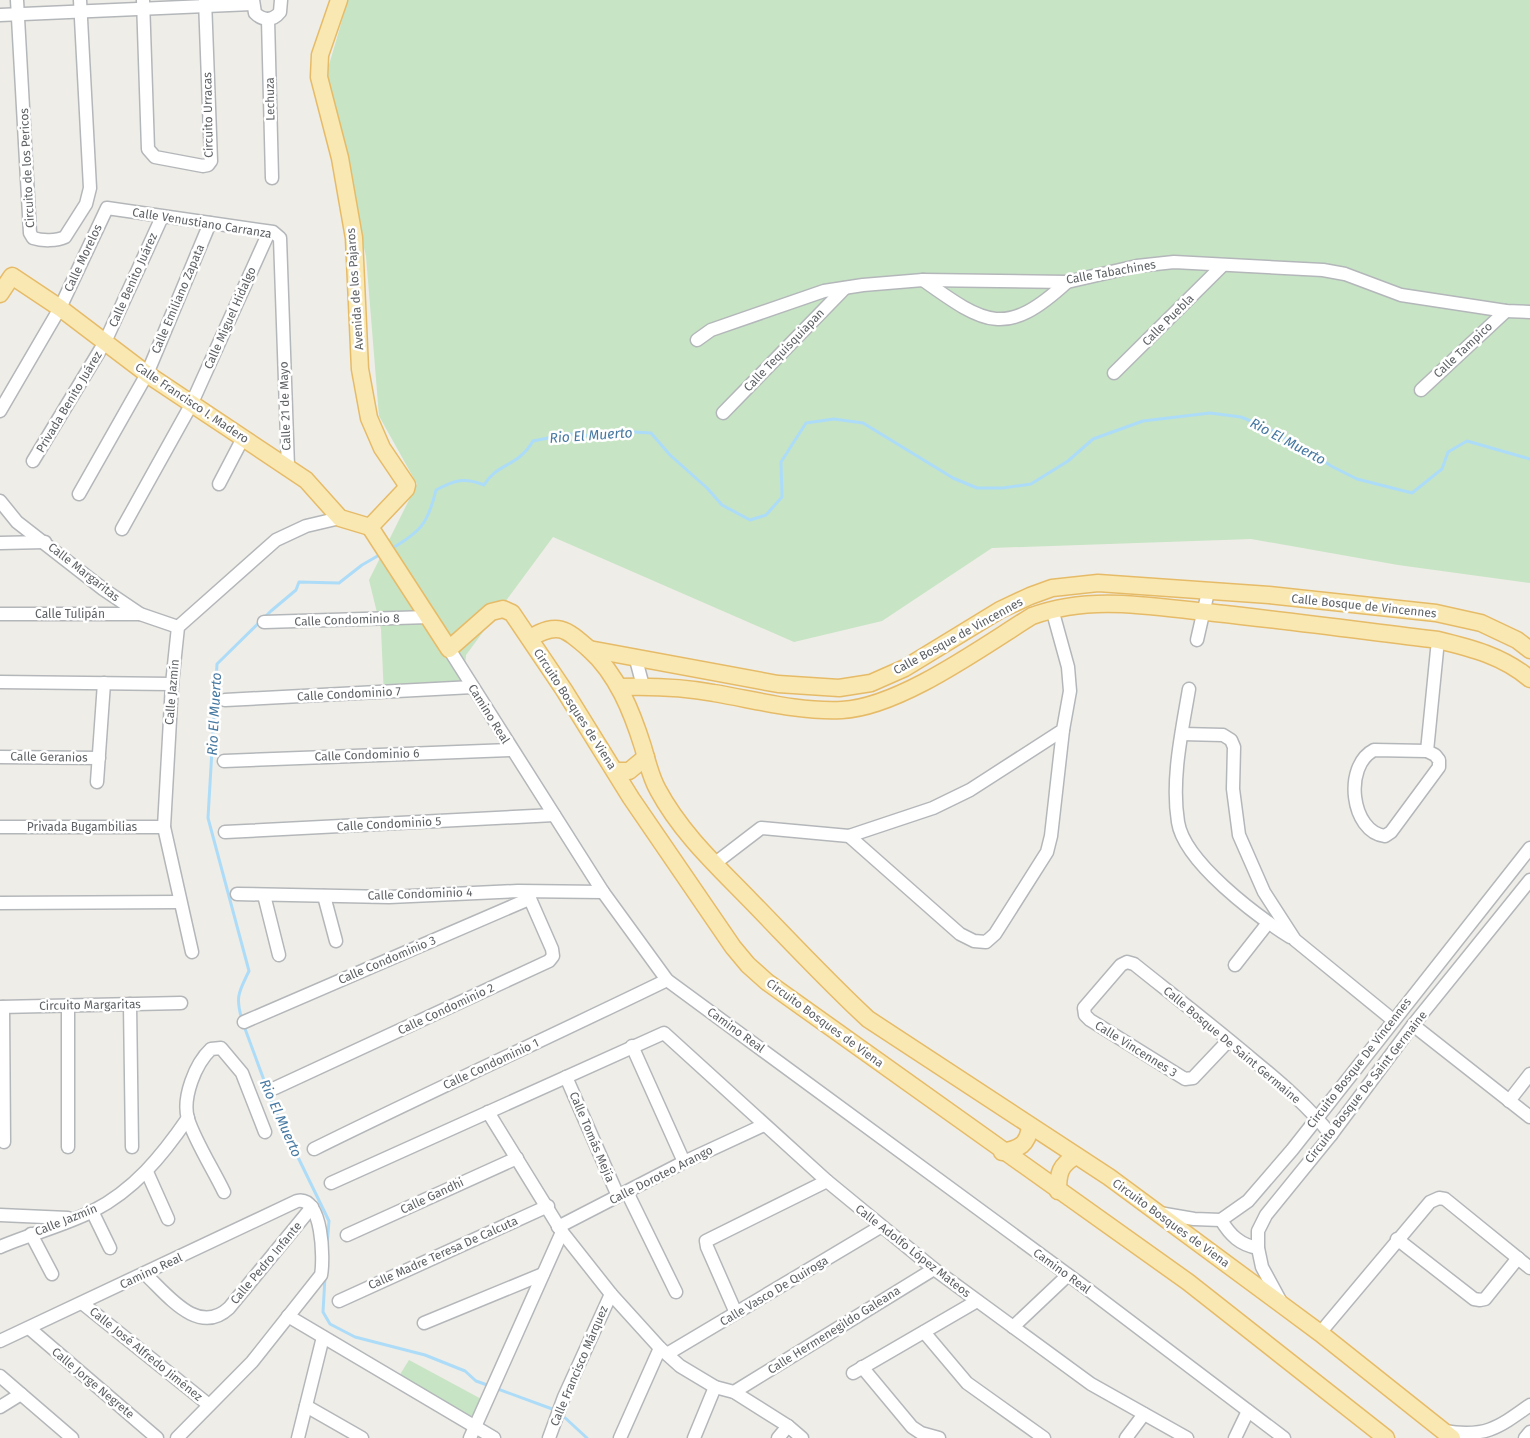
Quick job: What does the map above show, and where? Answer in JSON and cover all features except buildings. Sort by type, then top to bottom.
[{"type":"main road","name":"Avenida de los Pajaros","points":[[339,0],[320,55],[319,77],[340,158],[354,238],[360,368],[369,418],[382,448],[407,485],[372,530]]},
{"type":"main road","name":"Calle Francisco I. Madero","points":[[0,294],[12,276],[60,308],[191,405],[306,480],[340,518]]},
{"type":"main road","points":[[340,518],[372,530]]},
{"type":"main road","name":"Camino Real","points":[[372,530],[402,572],[449,649]]},
{"type":"main road","name":"Calle Bosque de Vincennes","points":[[589,649],[778,684],[839,688],[871,683],[905,668],[1000,610],[1052,588],[1098,583],[1269,595],[1436,613],[1481,623],[1517,640],[1530,650]]},
{"type":"main road","name":"Calle Bosque de Vincennes","points":[[619,687],[644,686],[712,692],[801,709],[844,710],[878,702],[911,689],[1032,616],[1052,609],[1089,603],[1142,605],[1438,640],[1475,649],[1501,659],[1530,678]]},
{"type":"main road","points":[[449,649],[491,612],[503,609],[512,613],[530,638]]},
{"type":"main road","name":"Circuito Bosques de Viena","points":[[1386,1438],[1188,1282],[1002,1152],[767,982],[748,966],[631,798],[530,638],[547,628],[558,628],[589,649],[619,687],[635,721],[657,789],[676,818],[714,864],[834,988],[868,1019],[1076,1156],[1157,1212],[1320,1333],[1448,1435]]},
{"type":"main road","points":[[615,771],[629,771],[646,757]]},
{"type":"main road","points":[[631,798],[638,786],[657,789]]},
{"type":"main road","points":[[1002,1152],[1016,1149],[1024,1144],[1029,1138],[1030,1126]]},
{"type":"main road","points":[[1058,1191],[1059,1170],[1065,1162],[1076,1156]]},
{"type":"street","name":"Circuito de los Pericos","points":[[17,0],[30,233],[33,238],[38,240],[60,240],[65,236],[86,204],[90,188],[80,6]]},
{"type":"street","points":[[0,15],[18,15],[80,6],[253,2],[259,17],[268,19],[280,12],[281,0]]},
{"type":"street","name":"Circuito Urracas","points":[[143,5],[148,149],[156,157],[203,166],[208,165],[211,161],[205,3]]},
{"type":"street","name":"Lechuza","points":[[268,19],[272,178]]},
{"type":"street","name":"Calle Venustiano Carranza","points":[[106,208],[269,232],[277,235],[280,238],[283,344]]},
{"type":"street","name":"Calle Morelos","points":[[0,411],[60,308],[106,208]]},
{"type":"street","name":"Calle Benito Juárez","points":[[105,342],[162,217]]},
{"type":"street","name":"Calle Emiliano Zapata","points":[[79,494],[147,374],[210,223]]},
{"type":"street","name":"Calle Miguel Hidalgo","points":[[122,529],[191,405],[269,232]]},
{"type":"street","name":"Calle Tabachines","points":[[697,340],[711,330],[824,291],[923,280],[1067,282],[1146,265],[1174,262],[1323,270],[1345,274],[1401,295],[1530,312]]},
{"type":"street","name":"Calle Puebla","points":[[1114,373],[1222,266]]},
{"type":"street","points":[[923,280],[958,304],[984,317],[1001,320],[1016,318],[1051,296],[1067,282]]},
{"type":"street","name":"Calle Tequisquiapan","points":[[722,413],[845,288]]},
{"type":"street","name":"Calle Tampico","points":[[1421,390],[1506,310]]},
{"type":"street","name":"Privada Benito Juárez","points":[[33,461],[105,342]]},
{"type":"street","name":"Calle 21 de Mayo","points":[[283,344],[288,467]]},
{"type":"street","points":[[219,484],[243,438]]},
{"type":"street","name":"Calle Margaritas","points":[[0,501],[17,522],[103,589],[140,614],[178,627]]},
{"type":"street","points":[[178,627],[276,540],[299,528],[340,518]]},
{"type":"street","points":[[0,543],[45,542]]},
{"type":"street","points":[[1197,640],[1205,612],[1208,592]]},
{"type":"street","points":[[849,836],[960,934],[974,941],[986,942],[995,934],[1047,852],[1051,836],[1063,730],[1070,691],[1068,667],[1052,609]]},
{"type":"street","name":"Calle Tulipán","points":[[0,614],[140,614]]},
{"type":"street","name":"Calle Condominio 8","points":[[264,622],[429,617]]},
{"type":"street","name":"Calle Jazmín","points":[[178,627],[172,684],[164,828],[192,952]]},
{"type":"street","points":[[1427,751],[1438,640]]},
{"type":"street","name":"Camino Real","points":[[449,649],[511,750],[603,892],[667,980],[1068,1275],[1284,1438]]},
{"type":"street","points":[[635,656],[644,686]]},
{"type":"street","points":[[0,682],[172,684]]},
{"type":"street","name":"Calle Geranios","points":[[97,782],[104,683]]},
{"type":"street","name":"Calle Condominio 7","points":[[225,700],[473,687]]},
{"type":"street","points":[[1189,689],[1176,787],[1178,823],[1190,851],[1200,864],[1268,923],[1295,940],[1393,1020]]},
{"type":"street","points":[[714,864],[761,828],[849,836],[933,808],[970,790],[1063,730]]},
{"type":"street","points":[[1182,734],[1223,735],[1231,740],[1234,747],[1233,789],[1239,836],[1264,892],[1295,940]]},
{"type":"street","name":"Calle Condominio 6","points":[[224,761],[511,750]]},
{"type":"street","points":[[1374,750],[1427,751],[1435,755],[1439,760],[1439,767],[1391,832],[1385,836],[1370,831],[1365,824],[1355,798],[1355,776],[1362,760],[1374,750]]},
{"type":"street","name":"Calle Geranios","points":[[0,757],[99,758]]},
{"type":"street","name":"Calle Condominio 5","points":[[225,832],[554,815]]},
{"type":"street","name":"Privada Bugambilias","points":[[0,827],[164,828]]},
{"type":"street","name":"Circuito Bosque De Vincennes","points":[[1221,1220],[1248,1201],[1292,1150],[1530,848]]},
{"type":"street","name":"Circuito Bosque De Saint Germaine","points":[[1286,1308],[1262,1267],[1258,1248],[1258,1232],[1266,1215],[1331,1135],[1413,1025],[1530,880]]},
{"type":"street","name":"Calle Condominio 4","points":[[237,894],[390,897],[603,892]]},
{"type":"street","points":[[264,895],[279,955]]},
{"type":"street","name":"Calle Condominio 3","points":[[244,1022],[528,895]]},
{"type":"street","name":"Calle Condominio 2","points":[[274,1088],[549,961],[553,956],[552,949],[528,895]]},
{"type":"street","points":[[324,896],[336,941]]},
{"type":"street","points":[[0,903],[180,902]]},
{"type":"street","points":[[1235,965],[1268,923]]},
{"type":"street","name":"Calle Bosque De Saint Germaine","points":[[1085,1015],[1084,1008],[1121,965],[1127,962],[1134,964],[1229,1040],[1317,1117],[1331,1135]]},
{"type":"street","name":"Calle Condominio 1","points":[[314,1149],[667,980]]},
{"type":"street","name":"Circuito Margaritas","points":[[2,1007],[181,1003]]},
{"type":"street","points":[[130,1004],[132,1147]]},
{"type":"street","points":[[68,1006],[68,1147]]},
{"type":"street","points":[[2,1007],[4,1142]]},
{"type":"street","name":"Calle Vincennes 3","points":[[1085,1015],[1131,1048],[1189,1080],[1229,1040]]},
{"type":"street","points":[[1413,1025],[1530,1117]]},
{"type":"street","name":"Calle Adolfo López Mateos","points":[[632,1046],[664,1033],[827,1182],[934,1269],[1091,1384],[1187,1438]]},
{"type":"street","points":[[331,1183],[632,1046],[684,1162]]},
{"type":"street","points":[[224,1192],[188,1118],[192,1077],[203,1057],[211,1049],[221,1048],[242,1073],[265,1132]]},
{"type":"street","points":[[1509,1101],[1530,1074]]},
{"type":"street","name":"Calle Tomás Mejía","points":[[566,1077],[622,1194],[676,1292]]},
{"type":"street","points":[[488,1112],[548,1206],[560,1230],[611,1294],[663,1351],[680,1366],[715,1387],[734,1392],[788,1426],[802,1438]]},
{"type":"street","name":"Calle Jazmín","points":[[0,1247],[92,1211],[121,1194],[147,1172],[168,1148],[188,1118]]},
{"type":"street","name":"Calle Doroteo Arango","points":[[560,1230],[622,1194],[684,1162],[764,1125]]},
{"type":"street","name":"Calle Gandhi","points":[[348,1235],[517,1158]]},
{"type":"street","points":[[147,1172],[168,1219]]},
{"type":"street","points":[[736,1313],[706,1241],[827,1182]]},
{"type":"street","points":[[1320,1333],[1397,1239],[1430,1202],[1439,1198],[1445,1199],[1530,1268]]},
{"type":"street","points":[[177,1438],[252,1362],[321,1275],[319,1224],[306,1204]]},
{"type":"street","name":"Camino Real","points":[[0,1341],[145,1274],[306,1204]]},
{"type":"street","name":"Calle Pedro Infante","points":[[145,1274],[188,1314],[201,1318],[217,1316],[229,1308],[306,1204]]},
{"type":"street","name":"Calle Madre Teresa De Calcuta","points":[[339,1300],[548,1206]]},
{"type":"street","points":[[92,1211],[110,1248]]},
{"type":"street","points":[[1157,1212],[1194,1219],[1221,1220],[1228,1232],[1238,1240],[1248,1246],[1258,1248]]},
{"type":"street","points":[[0,1216],[76,1218]]},
{"type":"street","name":"Calle Vasco De Quiroga","points":[[663,1351],[736,1313],[880,1227]]},
{"type":"street","points":[[472,1432],[502,1370],[560,1230]]},
{"type":"street","points":[[31,1234],[52,1274]]},
{"type":"street","points":[[1397,1239],[1474,1299],[1480,1300],[1485,1299],[1518,1258]]},
{"type":"street","name":"Calle Hermenegildo Galeana","points":[[734,1392],[934,1269]]},
{"type":"street","points":[[424,1323],[543,1274]]},
{"type":"street","points":[[1013,1327],[1068,1275]]},
{"type":"street","name":"Calle Francisco Márquez","points":[[548,1438],[611,1294]]},
{"type":"street","points":[[939,1438],[921,1433],[912,1427],[857,1370],[977,1301]]},
{"type":"street","name":"Calle José Alfredo Jiménez","points":[[82,1303],[209,1406]]},
{"type":"street","points":[[288,1316],[472,1432],[494,1438]]},
{"type":"street","name":"Calle Jorge Negrete","points":[[28,1328],[157,1438]]},
{"type":"street","points":[[924,1332],[967,1384],[1044,1438]]},
{"type":"street","points":[[298,1438],[323,1337]]},
{"type":"street","points":[[620,1438],[663,1351]]},
{"type":"street","points":[[0,1376],[72,1438]]},
{"type":"street","points":[[694,1438],[715,1387]]},
{"type":"street","points":[[0,1407],[21,1394]]},
{"type":"street","points":[[1448,1435],[1492,1434],[1530,1405]]},
{"type":"street","points":[[306,1406],[362,1438]]},
{"type":"street","points":[[1235,1438],[1248,1411]]},
{"type":"street","points":[[1126,1438],[1144,1414]]},
{"type":"street","points":[[778,1438],[788,1426]]},
{"type":"street","points":[[1525,1438],[1530,1432]]},
{"type":"green space","points":[[348,0],[1530,0],[1530,583],[1398,565],[1251,539],[992,548],[882,621],[794,642],[553,537],[466,655],[463,693],[384,697],[381,629],[369,580],[417,484],[379,416],[366,256],[324,82]]},
{"type":"green space","points":[[409,1360],[485,1401],[474,1425],[396,1381]]},
{"type":"waterway","name":"Rio El Muerto","points":[[391,549],[416,532],[421,526],[430,511],[436,490],[465,480],[484,485],[495,472],[521,456],[533,441],[568,434],[594,436],[617,431],[651,433],[670,455],[707,488],[722,505],[750,520],[766,515],[782,497],[781,462],[806,423],[834,419],[863,423],[953,478],[977,488],[1003,488],[1031,484],[1068,461],[1093,439],[1143,421],[1210,413],[1241,417],[1268,428],[1333,467],[1357,479],[1412,493],[1442,469],[1448,452],[1467,441],[1530,459]]},
{"type":"waterway","name":"Rio El Muerto","points":[[242,1020],[239,994],[249,971],[208,818],[217,664],[271,611],[296,590],[299,582],[339,583],[362,565],[381,554]]},
{"type":"waterway","name":"Rio El Muerto","points":[[244,1026],[275,1110],[329,1221],[327,1246]]},
{"type":"waterway","name":"Rio El Muerto","points":[[325,1277],[323,1312],[330,1324],[355,1337],[425,1355],[465,1371],[476,1381],[490,1386]]},
{"type":"waterway","name":"Rio El Muerto","points":[[495,1388],[555,1410]]},
{"type":"waterway","name":"Rio El Muerto","points":[[562,1415],[587,1438]]}]
